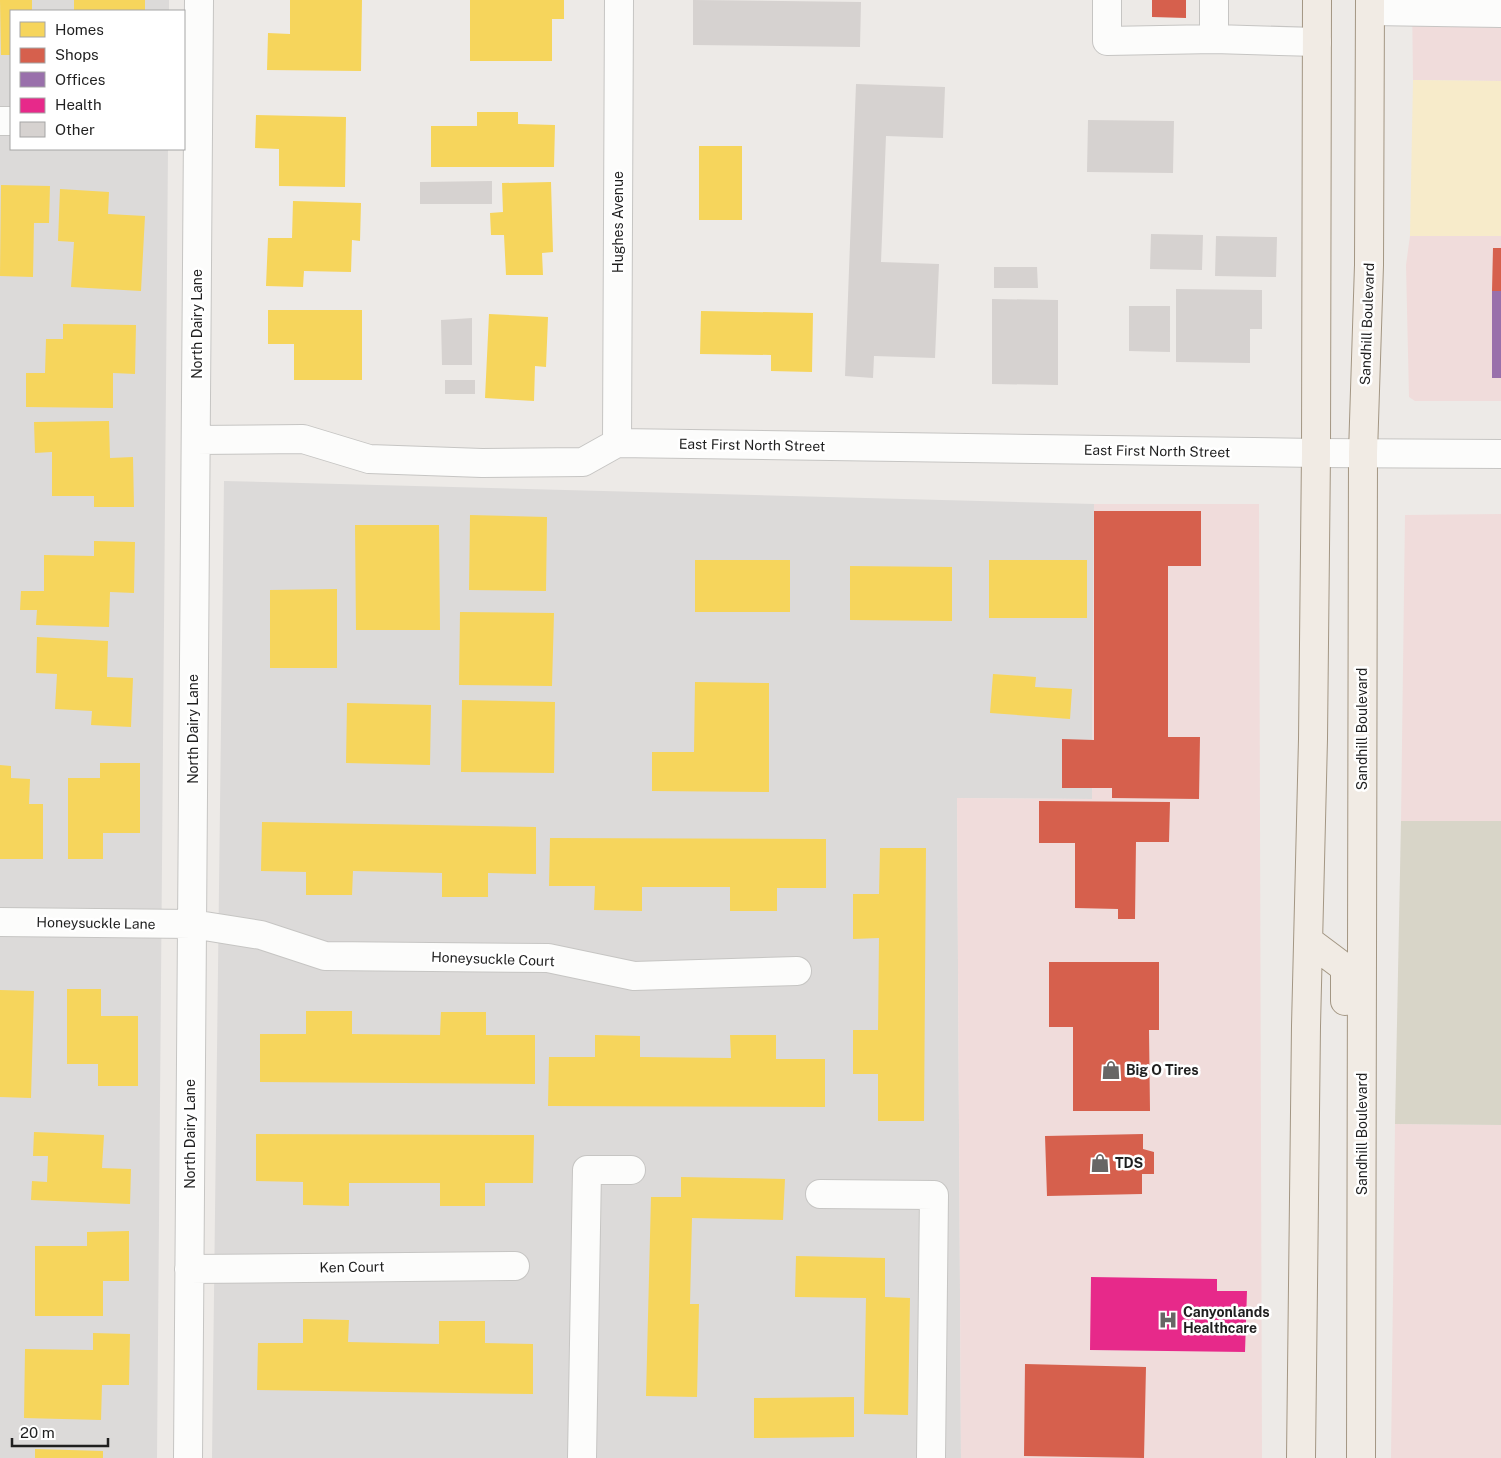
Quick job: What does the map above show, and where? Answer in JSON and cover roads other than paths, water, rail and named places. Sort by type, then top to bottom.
[{"type":"main road","points":[[1301,1458],[1316,453],[1317,0]]},
{"type":"main road","name":"Sandhill Boulevard","points":[[1361,1458],[1362,453],[1369,265],[1371,4]]},
{"type":"main road","points":[[1309,941],[1345,968],[1345,1158],[1362,1200]]},
{"type":"street","name":"North Dairy Lane","points":[[188,1458],[196,440],[191,125],[199,0]]},
{"type":"street","name":"Hughes Avenue","points":[[617,443],[619,0]]},
{"type":"street","points":[[1107,0],[1107,41],[1214,40],[1317,42]]},
{"type":"street","points":[[1214,0],[1214,40]]},
{"type":"street","points":[[1371,4],[1501,12]]},
{"type":"street","points":[[196,440],[303,440],[369,459],[482,463],[583,462],[617,443]]},
{"type":"street","name":"East First North Street","points":[[617,443],[1362,453]]},
{"type":"street","points":[[1362,453],[1501,454]]},
{"type":"street","name":"Honeysuckle Lane","points":[[0,922],[192,924]]},
{"type":"street","name":"Honeysuckle Court","points":[[192,924],[261,935],[325,956],[548,958],[634,976],[797,971]]},
{"type":"street","points":[[582,1458],[587,1170],[631,1170]]},
{"type":"street","points":[[820,1194],[934,1196],[931,1458]]},
{"type":"street","name":"Ken Court","points":[[189,1269],[514,1266]]},
{"type":"place","name":"Big O Tires","points":[[1111,1070]]},
{"type":"place","name":"TDS","points":[[1100,1163]]},
{"type":"place","name":"Canyonlands Healthcare","points":[[1168,1320]]}]
